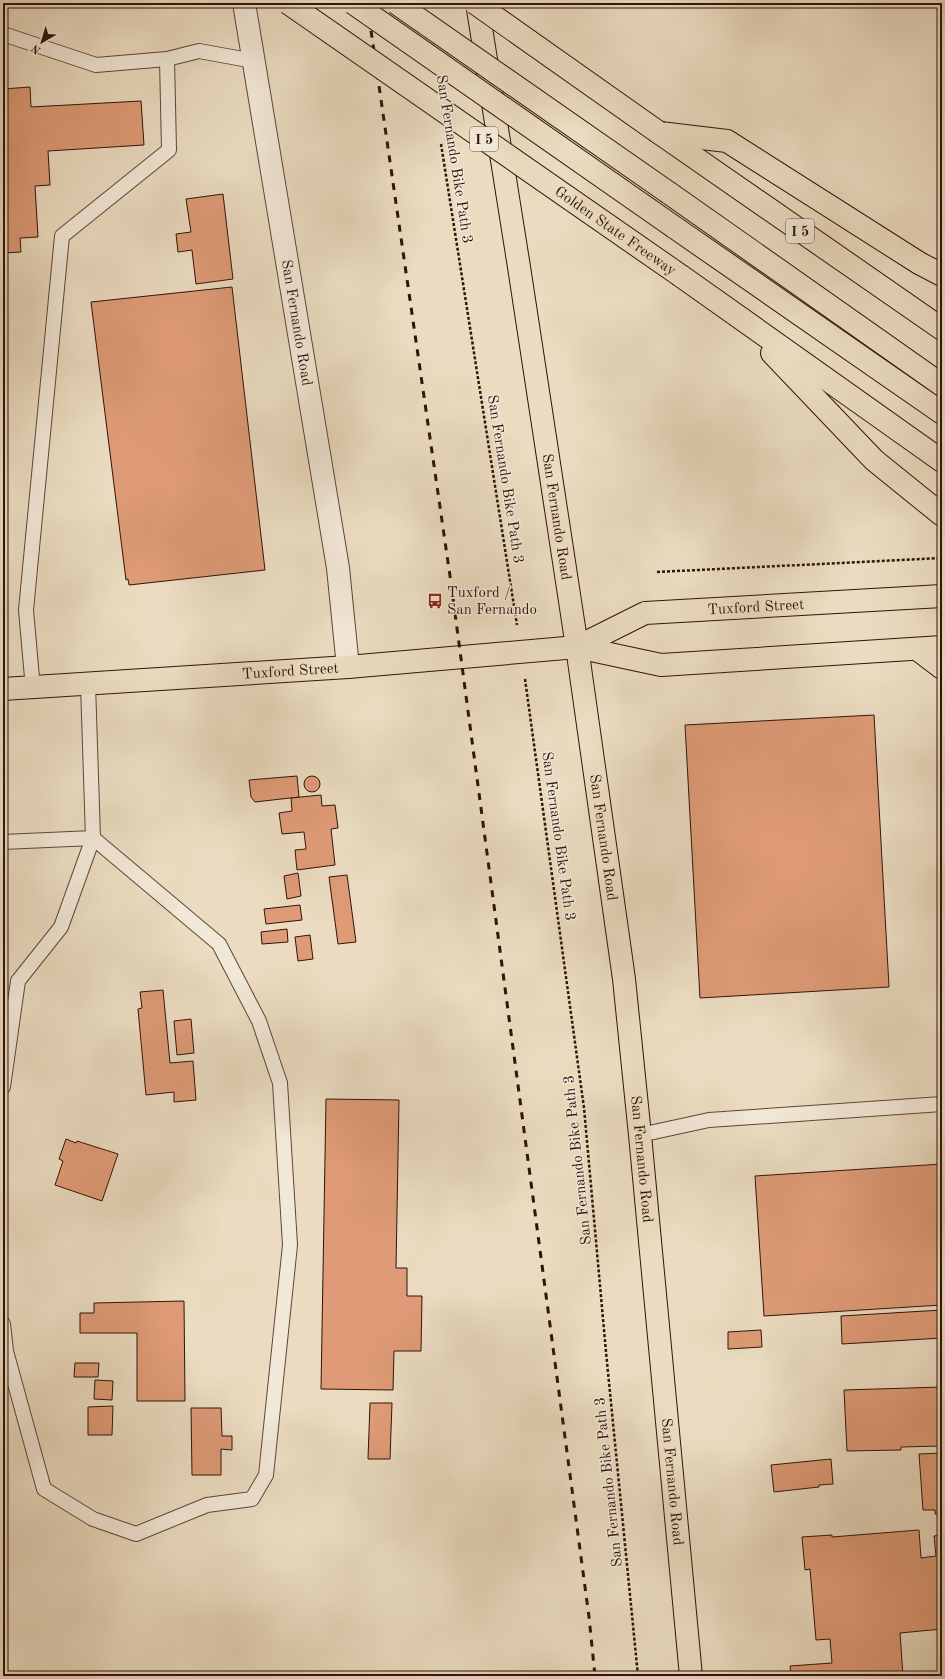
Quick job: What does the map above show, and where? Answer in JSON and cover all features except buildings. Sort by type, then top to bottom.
[{"type":"main road","name":"Golden State Freeway","points":[[288,3],[681,276],[942,462]]},
{"type":"main road","points":[[353,3],[942,413]]},
{"type":"main road","points":[[396,3],[942,385]]},
{"type":"main road","name":"I 5","points":[[476,3],[658,132],[942,329]]},
{"type":"main road","name":"San Fernando Road","points":[[476,3],[519,267],[577,647],[624,979],[691,1676]]},
{"type":"main road","points":[[658,132],[727,141],[919,263],[942,275]]},
{"type":"main road","points":[[738,318],[874,460],[942,515]]},
{"type":"main road","name":"Tuxford Street","points":[[577,647],[645,613],[942,596]]},
{"type":"main road","name":"Tuxford Street","points":[[3,689],[348,667],[577,647],[661,665],[942,647]]},
{"type":"main road","points":[[917,649],[942,668]]},
{"type":"street","name":"San Fernando Road","points":[[244,3],[338,568],[348,667]]},
{"type":"lane","points":[[3,34],[96,65],[167,59],[199,51],[254,61]]},
{"type":"lane","points":[[33,688],[26,610],[62,236],[169,150],[167,59]]},
{"type":"lane","points":[[3,1087],[18,981],[61,927],[93,838],[88,684]]},
{"type":"lane","points":[[3,842],[93,838],[219,944],[259,1021],[280,1082],[290,1245],[266,1475],[252,1499],[207,1505],[136,1534],[93,1519],[44,1489],[6,1351],[3,1324]]},
{"type":"lane","points":[[640,1135],[709,1120],[942,1104]]},
{"type":"path","name":"San Fernando Bike Path 3","points":[[440,137],[521,652],[584,1108],[638,1676]]},
{"type":"path","points":[[657,572],[942,558]]},
{"type":"railway","points":[[367,3],[450,576],[589,1617],[595,1676]]},
{"type":"place","name":"Tuxford / San Fernando","points":[[435,601]]}]
